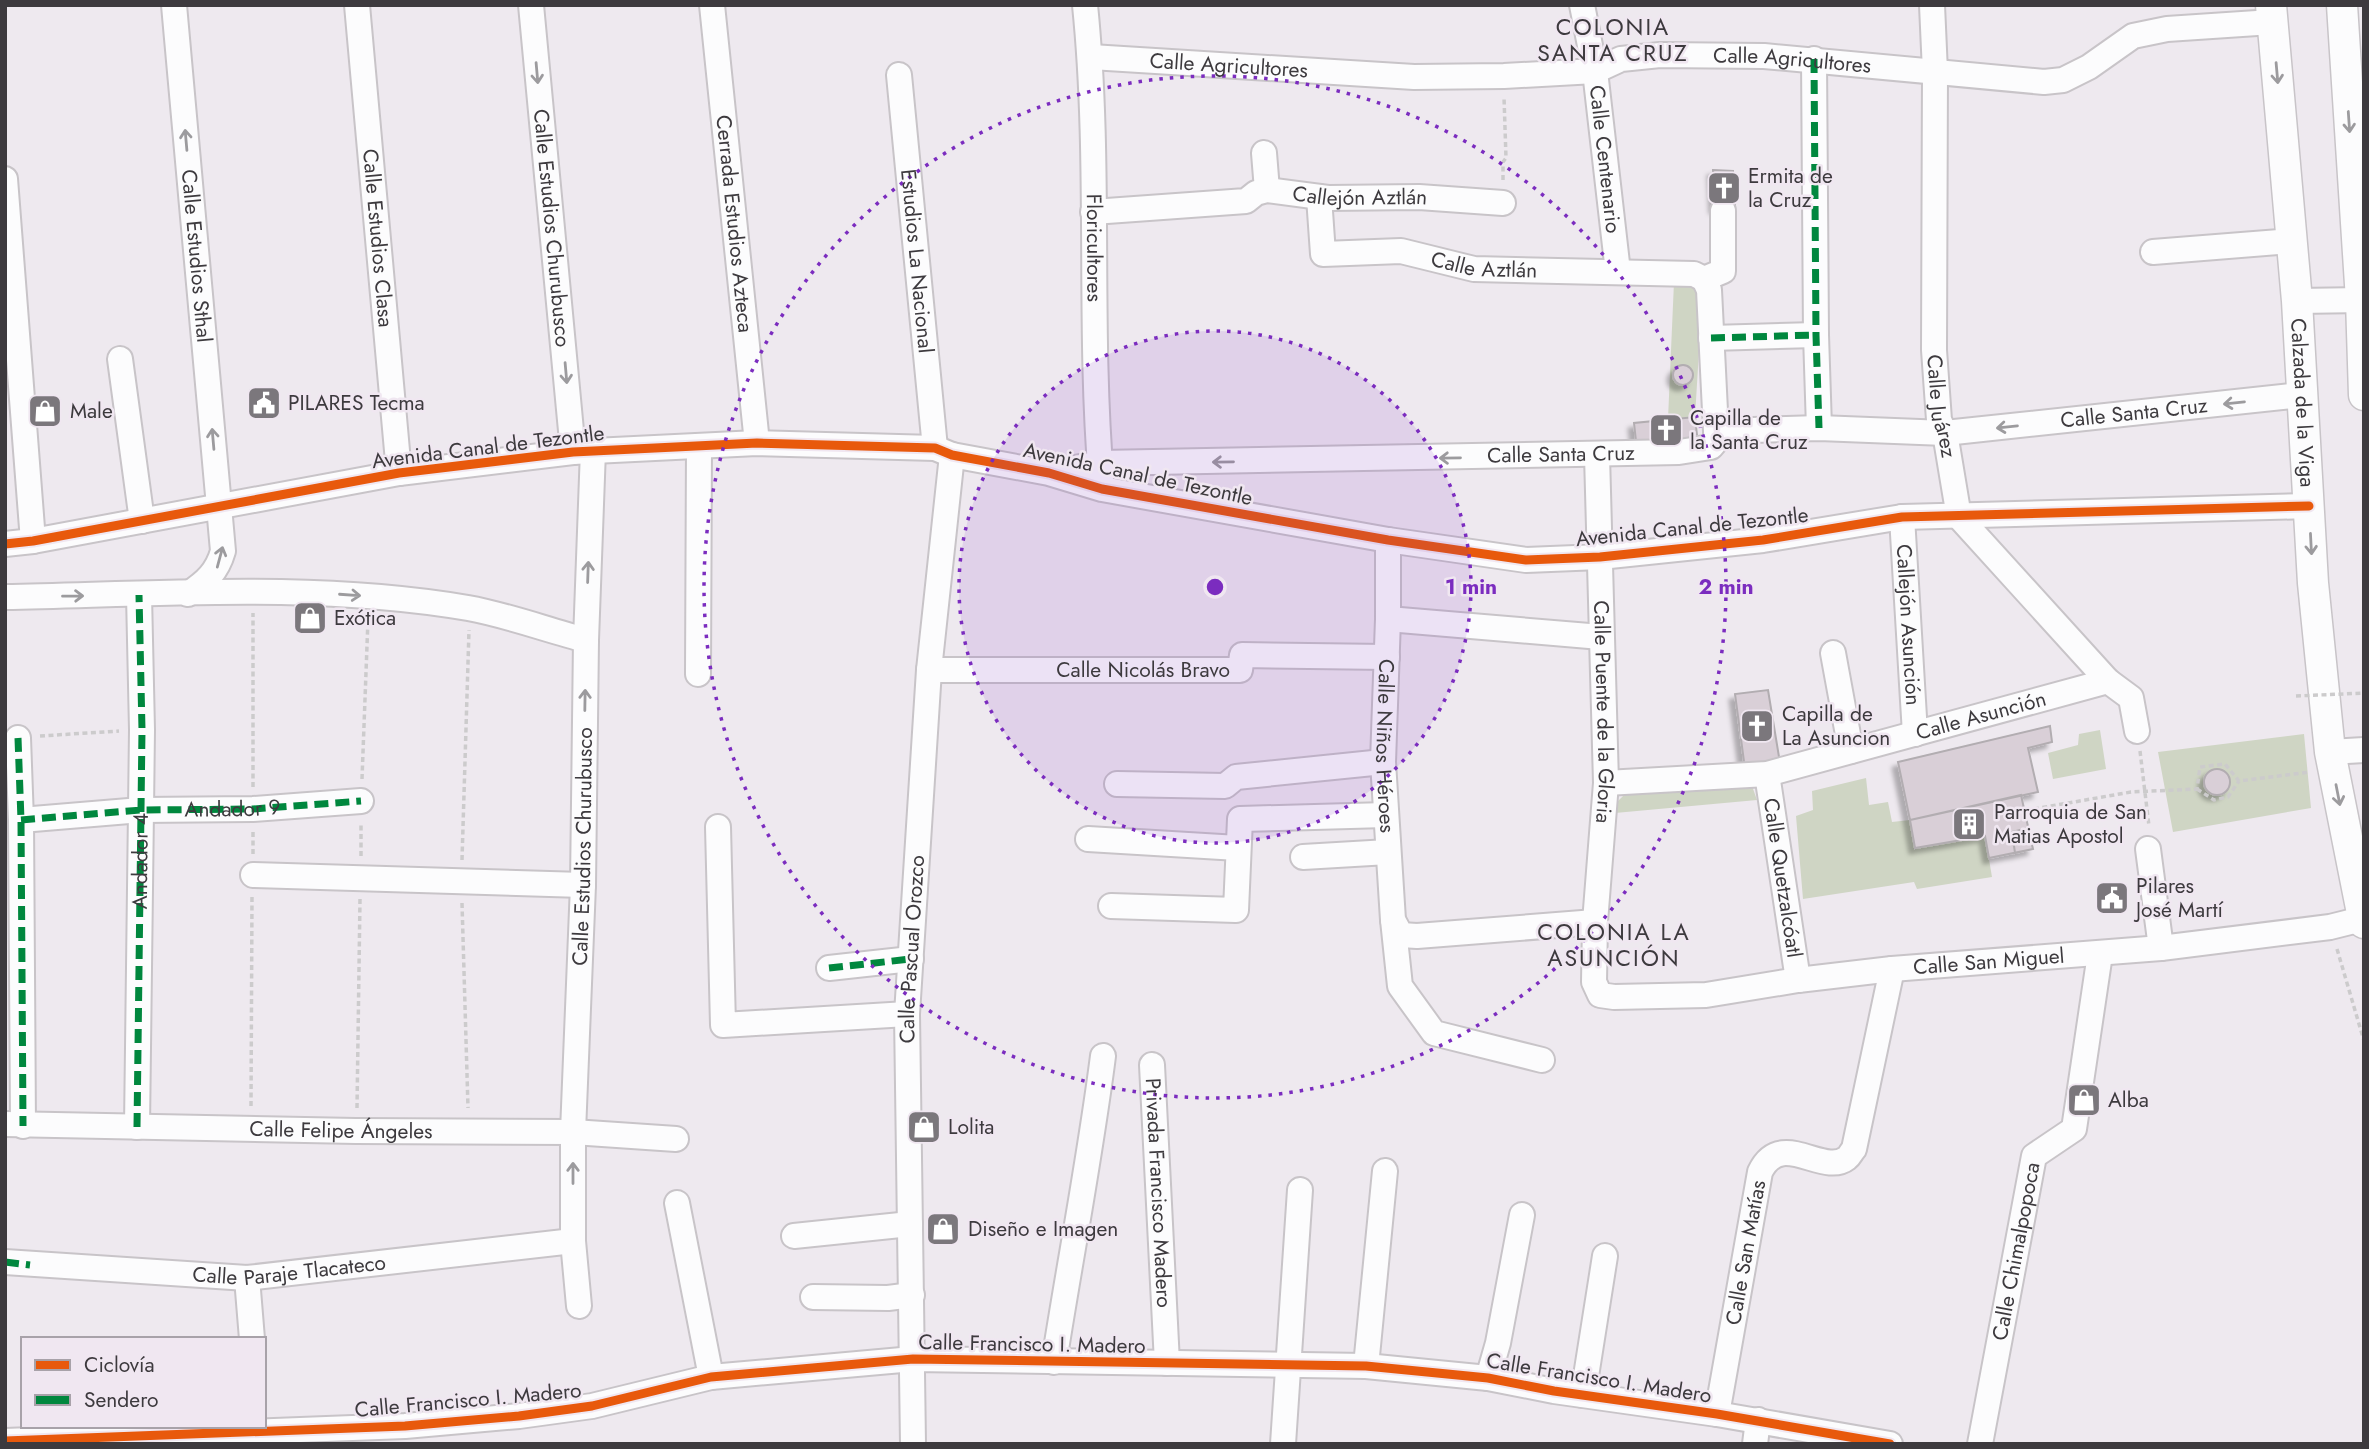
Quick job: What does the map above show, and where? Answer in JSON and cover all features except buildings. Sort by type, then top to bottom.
[{"type":"main road","points":[[2342,5],[2362,300],[2364,395]]},
{"type":"main road","name":"Calzada de la Viga","points":[[2272,14],[2297,300],[2314,583],[2331,760],[2363,921]]},
{"type":"street","name":"Calle Estudios Sthal","points":[[173,5],[223,551],[219,566],[207,582],[188,594]]},
{"type":"street","name":"Calle Estudios Clasa","points":[[357,5],[399,473]]},
{"type":"street","name":"Calle Estudios Churubusco","points":[[531,5],[583,451],[586,640],[583,886],[573,1132],[573,1241],[579,1306]]},
{"type":"street","name":"Cerrada Estudios Azteca","points":[[712,5],[757,443]]},
{"type":"street","name":"Floricultores","points":[[1085,5],[1091,57],[1102,489]]},
{"type":"street","name":"Calle Centenario","points":[[1582,5],[1595,71],[1618,272]]},
{"type":"street","name":"Calle Juárez","points":[[1933,5],[1934,350],[1939,419],[1945,433],[1959,517]]},
{"type":"street","name":"Calle Agricultores","points":[[1091,57],[1414,77],[1595,71],[1621,59],[1660,55],[1764,56],[2044,82],[2063,80],[2089,67],[2133,36],[2272,14]]},
{"type":"street","points":[[1814,59],[1819,428]]},
{"type":"street","name":"Estudios La Nacional","points":[[899,75],[943,452]]},
{"type":"street","points":[[1264,153],[1267,190]]},
{"type":"street","points":[[5,178],[9,288],[33,541]]},
{"type":"street","name":"Callejón Aztlán","points":[[1093,212],[1246,201],[1255,193],[1267,190],[1319,197],[1419,197],[1503,203]]},
{"type":"street","name":"Calle Aztlán","points":[[1319,197],[1323,254],[1401,251],[1474,269],[1694,274],[1704,279]]},
{"type":"street","points":[[1716,431],[1709,290],[1704,279],[1723,271],[1723,211]]},
{"type":"street","points":[[2152,252],[2291,241]]},
{"type":"street","points":[[2297,300],[2362,300]]},
{"type":"street","points":[[1711,338],[1816,335]]},
{"type":"street","points":[[120,359],[142,521]]},
{"type":"street","name":"Calle Santa Cruz","points":[[1100,463],[1679,452],[1711,447],[1717,440],[1716,431],[1819,428],[1945,433],[2301,395]]},
{"type":"street","name":"Avenida Canal de Tezontle","points":[[5,544],[219,508],[399,473],[583,451],[757,443],[943,452],[1049,473],[1102,489],[1388,540],[1527,560],[1600,557],[1763,540],[1902,517],[2309,506]]},
{"type":"street","points":[[698,674],[699,446]]},
{"type":"street","name":"Calle Pascual Orozco","points":[[913,1444],[907,1014],[943,452]]},
{"type":"street","name":"Calle Puente de la Gloria","points":[[1597,455],[1606,783],[1595,922],[1594,982],[1600,995],[1614,997]]},
{"type":"street","name":"Avenida Canal de Tezontle","points":[[1049,473],[1100,463]]},
{"type":"street","name":"Callejón Asunción","points":[[1902,517],[1915,734]]},
{"type":"street","points":[[1959,517],[2108,681],[2131,698],[2137,731]]},
{"type":"street","name":"Calle Niños Héroes","points":[[1388,540],[1383,762],[1400,986],[1434,1033],[1542,1060]]},
{"type":"street","points":[[5,597],[327,593],[369,596],[469,608],[586,640]]},
{"type":"street","name":"Andador 4","points":[[137,1127],[142,730],[139,595]]},
{"type":"street","points":[[1388,619],[1601,637]]},
{"type":"street","points":[[1833,653],[1851,751]]},
{"type":"street","name":"Calle Nicolás Bravo","points":[[929,670],[1240,670],[1242,655],[1387,657]]},
{"type":"street","name":"Calle Asunción","points":[[1606,783],[1767,774],[2108,681]]},
{"type":"street","points":[[14,1125],[21,820],[18,738]]},
{"type":"street","points":[[2331,760],[2364,750]]},
{"type":"street","points":[[1116,784],[1225,786],[1236,777],[1383,762]]},
{"type":"street","name":"Calle Quetzalcóatl","points":[[1767,774],[1798,980]]},
{"type":"street","name":"Andador 9","points":[[21,820],[141,810],[253,809],[361,801]]},
{"type":"street","points":[[1111,906],[1236,910],[1240,819],[1386,815]]},
{"type":"street","points":[[718,827],[723,1025],[907,1014]]},
{"type":"street","points":[[1087,839],[1238,848]]},
{"type":"street","points":[[2148,849],[2161,948]]},
{"type":"street","points":[[1303,857],[1388,852]]},
{"type":"street","points":[[253,876],[583,886]]},
{"type":"street","points":[[1393,920],[1401,935],[1417,936],[1595,922]]},
{"type":"street","name":"Calle San Miguel","points":[[1614,997],[1706,995],[1798,980],[1892,969],[2161,948],[2363,921]]},
{"type":"street","name":"Calle Chimalpopoca","points":[[1980,1444],[2034,1156],[2074,1129],[2100,954]]},
{"type":"street","points":[[829,968],[911,958]]},
{"type":"street","name":"Calle San Matías","points":[[1717,1414],[1760,1172],[1765,1161],[1775,1155],[1787,1153],[1835,1162],[1847,1158],[1854,1149],[1892,969]]},
{"type":"street","points":[[1054,1362],[1068,1271],[1090,1159],[1104,1056]]},
{"type":"street","name":"Privada Francisco Madero","points":[[1152,1065],[1167,1363]]},
{"type":"street","name":"Calle Felipe Ángeles","points":[[14,1125],[573,1132],[676,1139]]},
{"type":"street","points":[[1366,1366],[1385,1171]]},
{"type":"street","points":[[1283,1444],[1300,1190]]},
{"type":"street","points":[[677,1203],[711,1377]]},
{"type":"street","points":[[1488,1378],[1498,1343],[1522,1215]]},
{"type":"street","points":[[794,1236],[909,1224]]},
{"type":"street","name":"Calle Paraje Tlacateco","points":[[5,1262],[247,1278],[573,1241]]},
{"type":"street","points":[[1583,1395],[1605,1256]]},
{"type":"street","points":[[247,1278],[252,1337]]},
{"type":"street","points":[[813,1297],[888,1298],[912,1295]]},
{"type":"street","name":"Calle Francisco I. Madero","points":[[5,1441],[259,1429],[405,1426],[519,1416],[592,1406],[711,1377],[913,1359],[1366,1366],[1488,1378],[1717,1414],[1756,1432],[1890,1444]]},
{"type":"path","points":[[1503,203],[1503,162],[1506,158],[1504,76]]},
{"type":"path","points":[[2296,696],[2364,694]]},
{"type":"path","points":[[18,738],[142,730]]},
{"type":"path","points":[[2137,731],[2150,822],[2148,849]]},
{"type":"path","points":[[2034,809],[2146,791],[2197,789],[2214,800],[2228,797],[2239,781],[2331,760]]},
{"type":"path","points":[[2197,789],[2200,767],[2225,764],[2239,781]]},
{"type":"path","points":[[2330,926],[2364,1041]]},
{"type":"green space","points":[[1674,282],[1693,284],[1702,301],[1695,417],[1668,419]]},
{"type":"green space","points":[[2100,730],[2106,769],[2053,779],[2048,753],[2078,745],[2079,734]]},
{"type":"green space","points":[[2304,734],[2311,808],[2173,832],[2158,752]]},
{"type":"green space","points":[[1866,778],[1869,805],[1888,802],[1892,822],[1910,820],[1915,848],[1985,836],[1992,877],[1917,889],[1914,882],[1803,899],[1796,816],[1813,810],[1812,791]]},
{"type":"green space","points":[[1752,786],[1757,800],[1615,813],[1616,803],[1629,790]]},
{"type":"marked path","points":[[1814,59],[1819,428]]},
{"type":"marked path","points":[[1711,338],[1816,335]]},
{"type":"marked path","points":[[137,1127],[142,730],[139,595]]},
{"type":"marked path","points":[[18,738],[23,1126]]},
{"type":"marked path","points":[[21,820],[141,810],[253,809],[361,801]]},
{"type":"marked path","points":[[829,968],[911,959]]},
{"type":"marked path","points":[[5,1262],[30,1265]]},
{"type":"cycle path","points":[[5,544],[399,473],[573,452],[757,443],[935,448],[952,455],[1049,473],[1102,489],[1388,540],[1526,560],[1600,557],[1763,540],[1902,517],[2309,506]]},
{"type":"cycle path","points":[[5,1441],[405,1426],[519,1416],[592,1406],[711,1377],[913,1359],[1366,1366],[1488,1378],[1554,1391],[1717,1414],[1890,1444]]},
{"type":"place","name":"Ermita de la Cruz","points":[[1724,188]]},
{"type":"place","name":"PILARES Tecma","points":[[264,403]]},
{"type":"place","name":"Male","points":[[45,411]]},
{"type":"place","name":"Capilla de la Santa Cruz","points":[[1666,430]]},
{"type":"place","name":"Exótica","points":[[310,618]]},
{"type":"place","name":"Capilla de La Asuncion","points":[[1757,726]]},
{"type":"place","name":"Parroquia de San Matias Apostol","points":[[1969,824]]},
{"type":"place","name":"Pilares José Martí","points":[[2112,898]]},
{"type":"place","name":"Alba","points":[[2084,1100]]},
{"type":"place","name":"Lolita","points":[[924,1127]]},
{"type":"place","name":"Diseño e Imagen","points":[[943,1229]]},
{"type":"district","name":"COLONIA SANTA CRUZ","points":[[1613,40]]},
{"type":"district","name":"COLONIA LA ASUNCIÓN","points":[[1614,945]]}]
